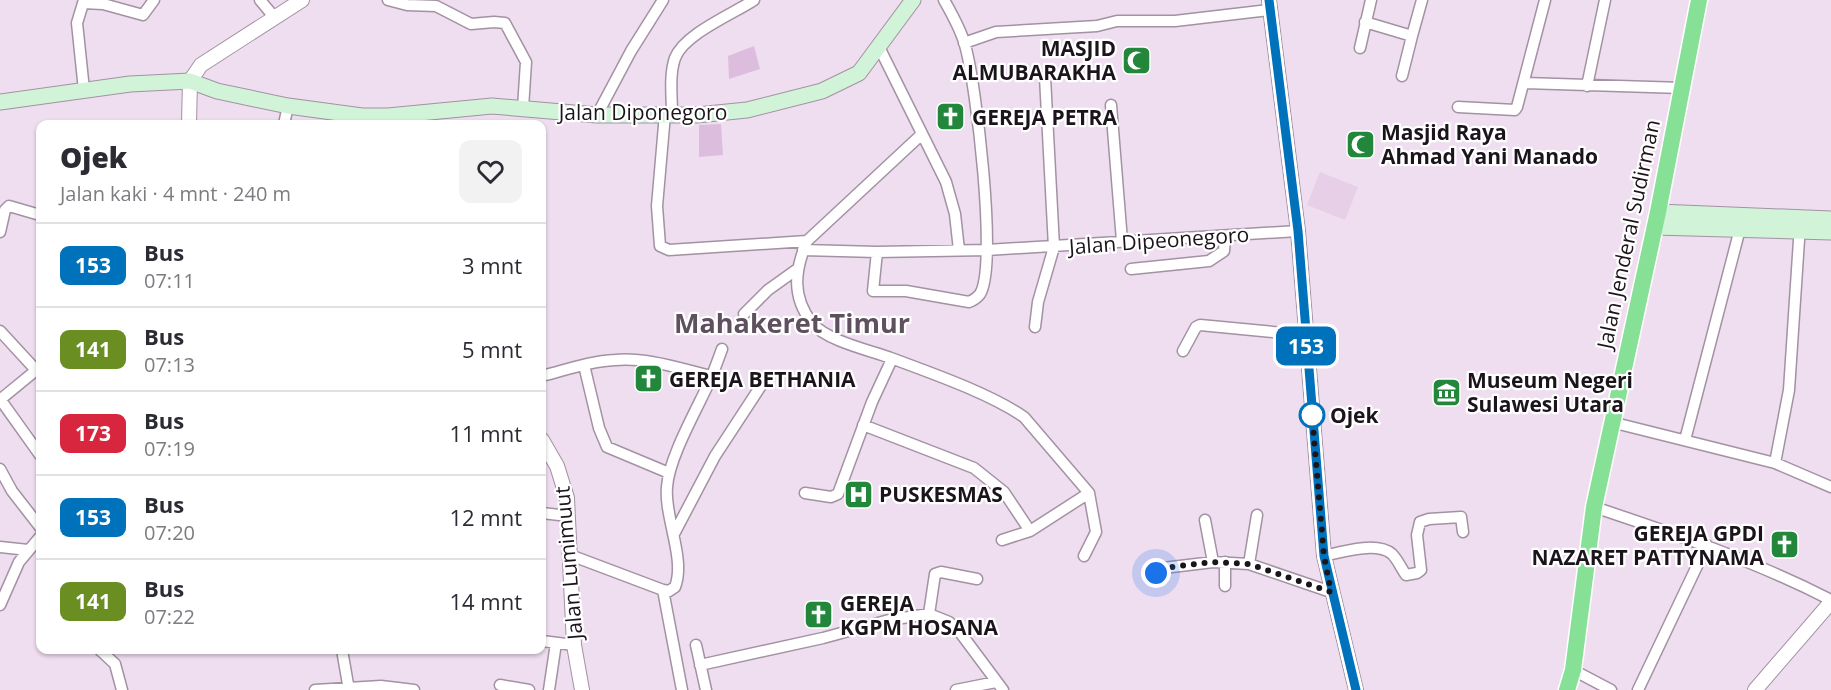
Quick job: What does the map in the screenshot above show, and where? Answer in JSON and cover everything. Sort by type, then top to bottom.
[{"type":"highway","name":"Jalan Jenderal Sudirman","points":[[1567,690],[1573,669],[1594,507],[1656,220],[1699,0]]},
{"type":"main road","name":"Jalan Diponegoro","points":[[190,81],[217,91],[373,120],[472,106],[524,108],[597,116],[747,110],[813,94],[847,81],[860,73],[880,49],[913,0]]},
{"type":"main road","points":[[0,102],[130,84],[190,81]]},
{"type":"main road","points":[[1800,225],[1831,219]]},
{"type":"main road","points":[[1656,220],[1800,225],[1831,232]]},
{"type":"street","points":[[84,90],[77,23],[83,1],[143,15],[154,0]]},
{"type":"street","points":[[260,0],[275,18]]},
{"type":"street","points":[[189,120],[190,81],[194,73],[209,57],[303,0]]},
{"type":"street","points":[[388,0],[407,4],[450,5],[471,24],[494,22],[505,24],[526,62],[524,108]]},
{"type":"street","points":[[597,116],[631,51],[663,0]]},
{"type":"street","points":[[669,114],[673,65],[680,50],[697,35],[754,0]]},
{"type":"street","points":[[877,252],[873,291],[906,291],[969,302],[980,295],[983,287],[987,250],[986,205],[964,42],[944,0]]},
{"type":"street","points":[[1360,48],[1371,0]]},
{"type":"street","points":[[1402,76],[1422,0]]},
{"type":"street","points":[[1458,107],[1515,110],[1525,83],[1545,0]]},
{"type":"street","points":[[1587,86],[1605,0]]},
{"type":"street","points":[[964,42],[996,32],[1097,26],[1116,21],[1175,21],[1269,5],[1298,231],[1324,556],[1356,690]]},
{"type":"street","points":[[1365,22],[1412,36]]},
{"type":"street","points":[[880,49],[946,182],[955,214],[959,250]]},
{"type":"street","points":[[1035,327],[1038,302],[1054,247],[1045,77]]},
{"type":"street","points":[[1525,83],[1682,88]]},
{"type":"street","points":[[1111,105],[1122,241]]},
{"type":"street","points":[[285,120],[288,106]]},
{"type":"street","name":"Jalan Dipeonegoro","points":[[669,114],[657,206],[661,248],[673,250],[805,246],[877,252],[987,250],[1298,231]]},
{"type":"street","points":[[922,134],[805,246],[796,270],[797,287],[813,324],[837,339],[892,359],[1011,409],[1024,417],[1089,493],[1096,532],[1084,556]]},
{"type":"street","points":[[0,232],[5,210],[9,206],[36,214]]},
{"type":"street","points":[[1685,440],[1742,222]]},
{"type":"street","points":[[1775,463],[1789,390],[1800,225]]},
{"type":"street","points":[[1131,269],[1209,261],[1224,251],[1225,236]]},
{"type":"street","points":[[744,314],[768,290],[796,270]]},
{"type":"street","points":[[1183,351],[1196,327],[1200,325],[1305,335]]},
{"type":"street","points":[[0,331],[36,366]]},
{"type":"street","points":[[570,555],[671,591],[676,583],[674,534],[667,506],[669,473],[722,350]]},
{"type":"street","points":[[805,493],[831,497],[838,494],[863,425],[892,359]]},
{"type":"street","points":[[546,375],[613,360],[636,360],[712,376]]},
{"type":"street","points":[[584,365],[604,443],[613,450],[669,473]]},
{"type":"street","points":[[36,370],[0,399],[36,449]]},
{"type":"street","points":[[674,534],[715,456],[764,381]]},
{"type":"street","points":[[1611,422],[1775,463],[1831,487]]},
{"type":"street","points":[[863,425],[974,468],[1004,492],[1030,531]]},
{"type":"street","name":"Jalan Lumimuut","points":[[546,447],[563,478],[568,516],[574,645],[582,690]]},
{"type":"street","points":[[0,469],[12,491],[36,522]]},
{"type":"street","points":[[1002,540],[1030,531],[1089,493]]},
{"type":"street","points":[[1594,507],[1707,545],[1798,582],[1831,601],[1755,690]]},
{"type":"street","points":[[546,513],[568,516]]},
{"type":"street","points":[[1249,564],[1257,515]]},
{"type":"street","points":[[1324,556],[1362,550],[1386,551],[1399,562],[1406,575],[1411,575],[1421,570],[1417,535],[1420,522],[1429,519],[1461,517],[1464,532]]},
{"type":"street","points":[[1205,520],[1213,562]]},
{"type":"street","points":[[0,605],[19,562],[36,541]]},
{"type":"street","points":[[1638,690],[1707,545]]},
{"type":"street","points":[[0,547],[28,550]]},
{"type":"street","points":[[1156,573],[1155,569],[1213,562],[1249,564],[1331,592]]},
{"type":"street","points":[[1225,562],[1225,586]]},
{"type":"street","points":[[929,614],[935,574],[941,572],[977,579]]},
{"type":"street","points":[[663,590],[682,690]]},
{"type":"street","points":[[700,665],[897,618],[929,614],[949,622],[959,631],[999,686]]},
{"type":"street","points":[[546,642],[574,645]]},
{"type":"street","points":[[549,690],[556,643]]},
{"type":"street","points":[[696,645],[706,690]]},
{"type":"street","points":[[104,654],[115,664],[122,690]]},
{"type":"street","points":[[343,654],[349,688]]},
{"type":"street","points":[[1573,669],[1611,690]]},
{"type":"street","points":[[500,685],[529,690]]},
{"type":"street","points":[[315,690],[392,686],[414,690]]},
{"type":"street","points":[[956,690],[999,686]]},
{"type":"shaded area","points":[[754,46],[760,69],[729,79],[728,56]]},
{"type":"shaded area","points":[[721,124],[723,155],[699,157],[699,125]]},
{"type":"shaded area","points":[[1320,172],[1358,187],[1345,220],[1307,205]]},
{"type":"bus line","name":"153","points":[[1269,0],[1298,231],[1324,556],[1356,690]]},
{"type":"place","name":"MASJID ALMUBARAKHA","points":[[1137,60]]},
{"type":"place","name":"GEREJA PETRA","points":[[951,117]]},
{"type":"place","name":"Masjid Raya Ahmad Yani Manado","points":[[1360,144]]},
{"type":"place","name":"GEREJA BETHANIA","points":[[648,379]]},
{"type":"place","name":"Museum Negeri Sulawesi Utara","points":[[1446,392]]},
{"type":"place","name":"Ojek","points":[[1312,415]]},
{"type":"place","name":"PUSKESMAS","points":[[858,494]]},
{"type":"place","name":"GEREJA GPDI NAZARET PATTYNAMA","points":[[1785,545]]},
{"type":"place","name":"GEREJA KGPM HOSANA","points":[[819,615]]},
{"type":"district","name":"Mahakeret Timur","points":[[792,322]]},
{"type":"route","points":[[1156,573],[1155,569],[1213,562],[1249,564],[1331,592],[1324,556],[1312,415]]}]
